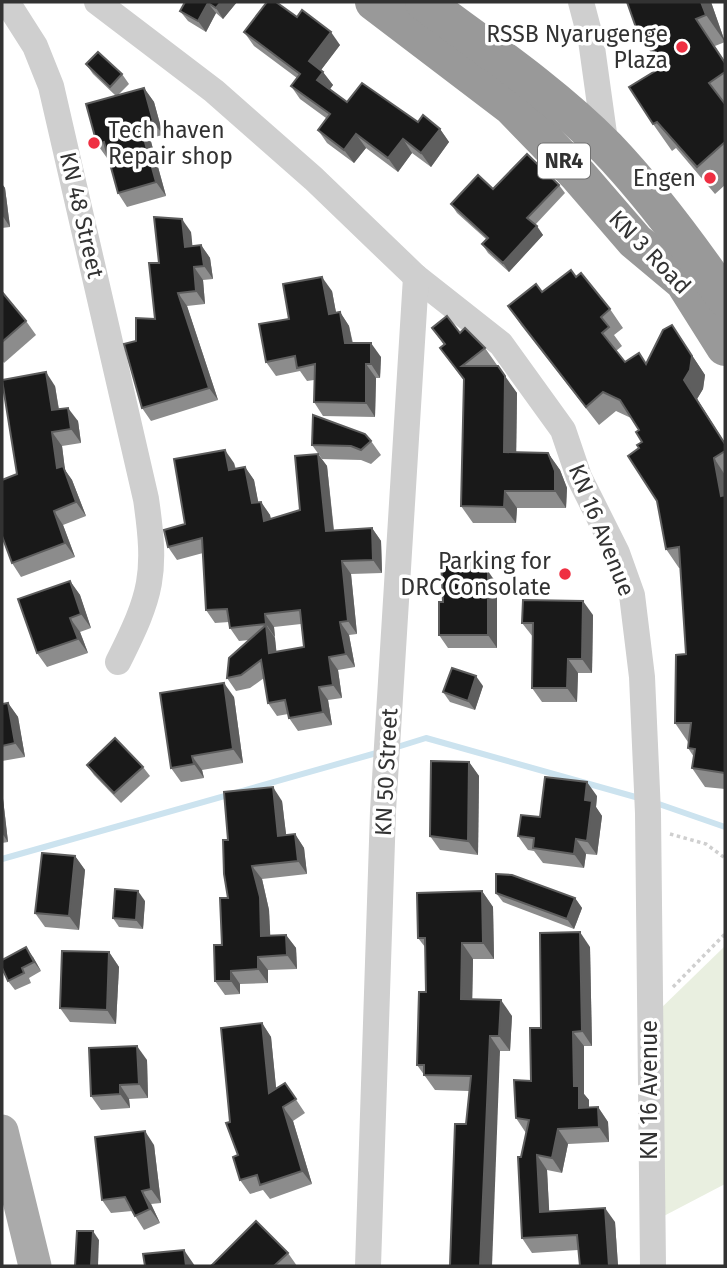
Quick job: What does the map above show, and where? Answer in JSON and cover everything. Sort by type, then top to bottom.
[{"type":"highway","name":"KN 3 Road","points":[[374,2],[512,107],[578,175],[635,241],[684,282],[725,347]]},
{"type":"highway","name":"KN 3 Road","points":[[424,2],[530,82],[607,148],[697,257],[725,299]]},
{"type":"main road","points":[[2,1131],[35,1266]]},
{"type":"street","name":"KN 48 Street","points":[[7,2],[35,46],[51,86],[146,499],[153,549],[143,611],[118,662]]},
{"type":"street","name":"KN 16 Avenue","points":[[97,2],[214,91],[314,179],[416,277],[500,344],[564,430],[579,477],[617,553],[632,595],[642,677],[648,825],[653,1266]]},
{"type":"street","points":[[581,2],[591,40],[607,148]]},
{"type":"street","name":"KN 50 Street","points":[[368,1266],[383,811],[416,277]]},
{"type":"path","points":[[648,825],[663,833],[706,844],[725,858]]},
{"type":"path","points":[[649,1009],[725,934]]},
{"type":"green space","points":[[725,946],[725,1184],[660,1218],[654,1015]]},
{"type":"building","points":[[185,2],[221,2],[216,8],[208,3],[198,21],[180,11]]},
{"type":"building","points":[[267,2],[276,2],[297,17],[302,10],[331,32],[309,61],[323,72],[317,80],[347,102],[362,83],[418,122],[423,115],[440,129],[421,153],[403,139],[388,158],[356,134],[344,150],[318,130],[330,114],[291,86],[300,74],[244,32]]},
{"type":"building","points":[[627,2],[701,2],[706,15],[696,19],[725,63],[725,72],[709,83],[725,104],[725,142],[697,167],[657,122],[653,124],[629,87],[660,68],[647,33],[639,36]]},
{"type":"building","points":[[98,52],[122,74],[110,87],[86,64]]},
{"type":"building","points":[[144,88],[153,121],[140,124],[156,182],[118,193],[104,142],[97,144],[86,104]]},
{"type":"building","points":[[527,154],[559,185],[527,218],[537,226],[503,263],[482,244],[488,238],[451,204],[478,175],[493,189]]},
{"type":"building","points":[[154,217],[182,219],[185,247],[201,245],[204,266],[194,267],[196,291],[178,293],[209,388],[142,408],[124,344],[136,341],[136,318],[155,319],[149,263],[159,263]]},
{"type":"building","points":[[571,270],[576,277],[581,273],[610,309],[601,317],[609,327],[602,333],[625,362],[639,353],[646,364],[663,330],[672,325],[692,356],[690,370],[684,380],[725,444],[725,451],[714,458],[721,496],[725,495],[725,773],[692,768],[695,749],[688,748],[691,723],[675,723],[676,655],[686,654],[679,547],[666,549],[657,501],[628,456],[639,448],[637,445],[642,442],[636,432],[639,430],[620,400],[603,392],[586,407],[508,306],[536,284],[542,292]]},
{"type":"building","points":[[322,277],[329,314],[340,312],[345,343],[371,343],[371,364],[366,364],[366,403],[314,402],[315,364],[297,368],[295,356],[266,362],[259,324],[289,319],[283,284]]},
{"type":"building","points":[[2,292],[26,321],[2,342]]},
{"type":"building","points":[[447,316],[460,333],[465,328],[485,348],[462,366],[498,366],[505,376],[504,452],[548,453],[555,471],[555,491],[505,491],[504,507],[461,506],[464,379],[440,348],[445,344],[432,328]]},
{"type":"building","points":[[46,372],[52,410],[68,408],[71,429],[52,432],[57,468],[63,466],[76,502],[54,511],[65,543],[12,563],[2,536],[2,480],[17,474],[2,380]]},
{"type":"building","points":[[313,415],[365,434],[371,441],[361,450],[351,446],[312,445]]},
{"type":"building","points":[[225,450],[229,470],[245,467],[252,503],[261,502],[264,521],[300,510],[295,456],[318,454],[326,531],[372,528],[373,560],[342,561],[348,621],[340,622],[346,654],[329,657],[333,685],[319,687],[323,712],[289,718],[285,700],[268,703],[261,660],[241,675],[227,678],[229,658],[266,625],[269,653],[304,647],[300,610],[265,614],[266,624],[230,628],[227,609],[206,610],[202,538],[168,547],[164,530],[185,524],[174,459]]},
{"type":"building","points":[[474,554],[477,571],[488,571],[488,635],[439,635],[439,602],[443,602],[441,560]]},
{"type":"building","points":[[70,581],[81,614],[70,618],[78,639],[37,653],[18,599]]},
{"type":"building","points":[[523,600],[583,601],[582,659],[568,659],[567,688],[532,688],[533,623],[522,623]]},
{"type":"building","points":[[452,668],[476,676],[468,701],[443,692]]},
{"type":"building","points":[[224,683],[233,749],[192,756],[194,764],[171,768],[160,693]]},
{"type":"building","points":[[8,703],[15,743],[2,746],[2,704]]},
{"type":"building","points":[[115,738],[143,767],[114,793],[87,765]]},
{"type":"building","points":[[431,761],[469,762],[468,841],[430,836]]},
{"type":"building","points":[[545,777],[587,782],[585,800],[592,801],[587,841],[576,839],[574,854],[533,848],[534,838],[518,836],[521,815],[540,817]]},
{"type":"building","points":[[273,787],[278,836],[295,834],[298,861],[252,866],[260,897],[261,936],[286,935],[287,955],[258,957],[258,969],[231,971],[231,981],[215,981],[214,945],[222,945],[220,898],[228,898],[224,874],[223,840],[228,840],[224,792]]},
{"type":"building","points":[[42,853],[75,856],[69,916],[35,913]]},
{"type":"building","points":[[496,874],[512,875],[575,898],[567,919],[496,893]]},
{"type":"building","points":[[115,889],[138,891],[136,920],[113,918]]},
{"type":"building","points":[[482,891],[483,943],[462,943],[461,999],[501,1000],[499,1036],[490,1036],[480,1266],[450,1266],[455,1124],[466,1124],[471,1076],[424,1075],[424,1065],[417,1065],[419,992],[426,992],[425,938],[418,938],[417,893]]},
{"type":"building","points":[[580,932],[582,1031],[573,1032],[574,1086],[579,1086],[579,1108],[598,1107],[599,1127],[558,1129],[552,1158],[537,1155],[540,1212],[605,1208],[609,1266],[580,1266],[577,1235],[522,1238],[518,1157],[521,1157],[529,1120],[516,1118],[514,1080],[531,1081],[530,1028],[541,1028],[540,933]]},
{"type":"building","points":[[26,947],[34,962],[22,968],[24,973],[8,981],[2,968],[2,960]]},
{"type":"building","points":[[62,951],[109,952],[107,1010],[60,1008]]},
{"type":"building","points":[[262,1023],[269,1093],[285,1083],[296,1099],[283,1107],[302,1171],[260,1185],[257,1175],[240,1180],[233,1157],[238,1155],[226,1123],[230,1122],[221,1028]]},
{"type":"building","points":[[137,1046],[139,1084],[120,1085],[120,1094],[91,1096],[89,1048]]},
{"type":"building","points":[[145,1131],[151,1189],[142,1191],[150,1209],[135,1216],[125,1197],[102,1200],[95,1137]]},
{"type":"building","points":[[256,1221],[288,1253],[274,1266],[211,1266]]},
{"type":"building","points":[[77,1231],[93,1231],[91,1266],[75,1266]]},
{"type":"building","points":[[184,1250],[186,1266],[145,1266],[143,1254]]},
{"type":"waterway","points":[[394,748],[426,738],[639,798]]},
{"type":"waterway","points":[[2,859],[380,752]]},
{"type":"waterway","points":[[653,802],[725,827]]},
{"type":"place","name":"RSSB Nyarugenge Plaza","points":[[682,47]]},
{"type":"place","name":"Tech haven Repair shop","points":[[94,143]]},
{"type":"place","name":"Engen","points":[[710,178]]},
{"type":"place","name":"Parking for DRC Consolate","points":[[565,574]]}]
